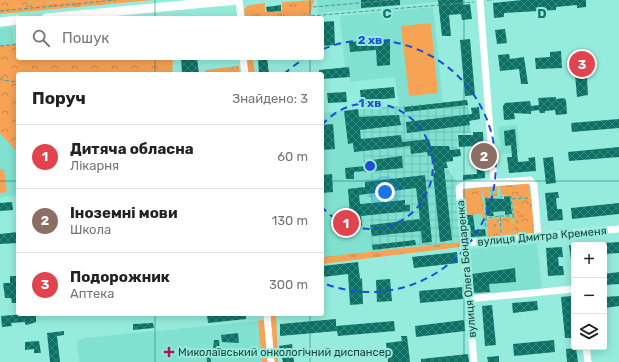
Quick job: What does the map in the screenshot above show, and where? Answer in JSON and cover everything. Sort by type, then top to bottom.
[{"type":"main road","points":[[67,16],[238,0]]},
{"type":"main road","points":[[0,22],[16,20]]},
{"type":"street","points":[[238,0],[241,16]]},
{"type":"street","points":[[480,1],[494,182]]},
{"type":"street","points":[[243,60],[245,72]]},
{"type":"street","name":"вулиця Олега Бондаренка","points":[[474,362],[459,188],[464,185],[494,182],[526,180],[532,182],[538,237]]},
{"type":"street","name":"вулиця Дмитра Кременя","points":[[464,243],[619,229]]},
{"type":"street","points":[[468,299],[571,289]]},
{"type":"street","points":[[267,316],[271,362]]},
{"type":"street","points":[[586,350],[588,362]]},
{"type":"path","points":[[0,11],[116,0]]},
{"type":"path","points":[[313,7],[394,0]]},
{"type":"path","points":[[310,16],[491,0]]},
{"type":"path","points":[[0,46],[16,44]]},
{"type":"path","points":[[0,78],[2,80],[16,82]]},
{"type":"path","points":[[485,227],[486,218],[484,198],[493,198],[492,193]]},
{"type":"path","points":[[500,196],[511,196],[512,216],[518,223]]},
{"type":"path","points":[[511,199],[529,198]]},
{"type":"path","points":[[500,216],[502,240]]},
{"type":"path","points":[[486,218],[512,216]]},
{"type":"path","points":[[494,227],[500,219]]},
{"type":"shaded area","points":[[317,0],[457,0],[318,13]]},
{"type":"shaded area","points":[[433,7],[443,102],[399,106],[395,77],[350,82],[349,67],[345,67],[340,16]]},
{"type":"shaded area","points":[[12,27],[14,44],[0,46],[0,28]]},
{"type":"shaded area","points":[[467,100],[471,133],[457,133],[458,149],[445,150],[446,162],[450,173],[457,182],[456,194],[462,242],[372,252],[358,109]]},
{"type":"shaded area","points":[[358,109],[372,252],[324,257],[324,113]]},
{"type":"shaded area","points":[[517,125],[520,152],[501,154],[498,127]]},
{"type":"shaded area","points":[[0,133],[16,151],[16,195],[0,197]]},
{"type":"shaded area","points":[[529,183],[535,233],[467,239],[462,189]]},
{"type":"shaded area","points":[[537,243],[542,290],[475,296],[470,249]]},
{"type":"shaded area","name":"Миколаївський онкологічний диспансер","points":[[258,321],[262,362],[79,362],[77,341],[84,338]]},
{"type":"green space","points":[[0,0],[79,0],[0,7]]},
{"type":"green space","points":[[79,0],[153,0],[0,14],[0,7]]},
{"type":"green space","points":[[314,0],[310,15],[245,16],[244,9],[249,5],[265,3],[265,12],[282,11],[282,2]]},
{"type":"green space","points":[[431,23],[438,93],[409,96],[401,26]]},
{"type":"green space","points":[[16,44],[16,60],[173,60],[172,72],[16,72],[16,151],[0,133],[0,46]]},
{"type":"green space","points":[[247,60],[253,60],[255,72],[248,72]]},
{"type":"green space","points":[[239,66],[240,72],[205,72],[205,70]]},
{"type":"green space","points":[[4,169],[7,192],[0,193],[0,170]]},
{"type":"green space","points":[[529,183],[531,197],[512,199],[512,197],[529,195],[528,185],[511,187],[512,195],[501,195],[500,185]]},
{"type":"green space","points":[[528,185],[529,195],[512,197],[511,187]]},
{"type":"green space","points":[[497,186],[497,196],[493,197],[495,190],[492,189],[488,191],[492,197],[483,197],[482,187]]},
{"type":"green space","points":[[482,187],[482,200],[465,201],[467,189]]},
{"type":"green space","points":[[462,189],[467,189],[465,201],[483,199],[485,219],[483,221],[482,214],[465,215]]},
{"type":"green space","points":[[531,198],[535,233],[502,235],[500,218],[507,217],[507,219],[502,219],[503,234],[513,233],[511,219],[508,219],[508,217],[512,217],[513,222],[516,219],[513,217],[513,208],[516,208],[517,215],[516,201],[516,207],[513,207],[512,200]]},
{"type":"green space","points":[[529,200],[530,214],[517,215],[515,201]]},
{"type":"green space","points":[[499,218],[494,227],[499,220],[501,235],[488,237],[487,219]]},
{"type":"green space","points":[[531,218],[532,231],[514,232],[513,222],[516,219]]},
{"type":"green space","points":[[502,219],[511,219],[513,233],[503,234]]},
{"type":"green space","points":[[462,242],[460,247],[324,264],[324,257]]},
{"type":"green space","points":[[269,316],[276,316],[278,362],[274,362]]},
{"type":"green space","points":[[264,320],[268,362],[262,362],[258,321]]},
{"type":"building","points":[[361,0],[400,0],[400,5],[361,8]]},
{"type":"building","points":[[438,0],[463,0],[463,5],[470,4],[472,19],[462,20],[461,14],[449,15],[451,36],[442,36]]},
{"type":"building","points":[[522,0],[586,0],[586,7],[577,8],[577,5],[556,7],[556,10],[504,13],[504,17],[494,18],[493,3]]},
{"type":"building","points":[[281,5],[281,11],[267,12],[266,7]]},
{"type":"building","points":[[334,21],[335,45],[324,46],[324,22]]},
{"type":"building","points":[[505,29],[507,43],[497,44],[495,30]]},
{"type":"building","points":[[390,39],[390,65],[377,66],[376,50],[350,52],[349,42]]},
{"type":"building","points":[[470,39],[475,95],[465,96],[460,40]]},
{"type":"building","points":[[561,51],[562,68],[536,69],[535,58],[550,57],[550,52]]},
{"type":"building","points":[[509,54],[510,59],[524,57],[528,84],[521,84],[519,69],[500,71],[498,55]]},
{"type":"building","points":[[181,60],[197,60],[199,72],[182,72]]},
{"type":"building","points":[[258,60],[267,60],[269,72],[259,72]]},
{"type":"building","points":[[586,62],[588,95],[577,97],[574,63]]},
{"type":"building","points":[[349,67],[350,77],[324,79],[324,72],[319,72],[319,70]]},
{"type":"building","points":[[394,87],[395,98],[361,101],[360,90]]},
{"type":"building","points":[[346,92],[347,102],[328,103],[327,93]]},
{"type":"building","points":[[556,97],[556,99],[564,98],[566,100],[567,114],[556,115],[555,110],[540,113],[539,110],[531,111],[531,114],[514,113],[515,119],[504,120],[503,106],[505,103],[530,101],[531,106],[539,105],[538,98]]},
{"type":"building","points":[[467,100],[468,105],[405,112],[404,107]]},
{"type":"building","points":[[479,107],[480,119],[469,121],[470,125],[407,133],[406,122],[472,114],[471,108]]},
{"type":"building","points":[[358,109],[359,117],[399,115],[401,125],[360,130],[361,139],[401,135],[402,142],[429,139],[431,146],[449,146],[450,150],[460,149],[461,156],[453,157],[453,161],[446,162],[448,168],[444,168],[452,240],[440,242],[433,173],[435,173],[431,156],[428,156],[427,152],[411,154],[410,146],[354,152],[353,143],[348,144],[344,111]]},
{"type":"building","points":[[619,119],[619,128],[572,132],[571,123]]},
{"type":"building","points":[[333,124],[335,149],[324,150],[324,125]]},
{"type":"building","points":[[515,129],[518,162],[529,161],[528,158],[535,157],[536,171],[509,173],[507,157],[512,157],[511,145],[505,146],[504,131]]},
{"type":"building","points":[[473,132],[483,132],[485,178],[463,180],[463,175],[477,174],[475,148],[474,146],[459,147],[458,135],[473,135]]},
{"type":"building","points":[[619,147],[619,157],[569,161],[568,152]]},
{"type":"building","points":[[402,156],[403,168],[354,172],[354,179],[346,179],[345,168],[365,166],[364,161]]},
{"type":"building","points":[[553,157],[556,183],[546,184],[543,158]]},
{"type":"building","points":[[332,174],[333,192],[324,193],[324,175]]},
{"type":"building","points":[[425,175],[432,242],[422,243],[421,231],[372,236],[370,225],[420,219],[416,188],[359,195],[360,204],[405,200],[405,205],[410,205],[410,211],[361,216],[362,226],[351,227],[348,189],[365,187],[365,182]]},
{"type":"building","points":[[558,192],[559,198],[556,198],[557,209],[562,209],[563,220],[548,221],[545,193]]},
{"type":"building","points":[[510,196],[512,214],[505,215],[505,211],[493,212],[494,216],[487,216],[485,198],[504,199],[504,197]]},
{"type":"building","points":[[12,202],[13,210],[0,211],[0,203]]},
{"type":"building","points":[[619,203],[619,214],[572,219],[571,208]]},
{"type":"building","points":[[466,215],[473,215],[475,230],[485,229],[486,236],[471,237],[470,225],[467,225]]},
{"type":"building","points":[[16,232],[16,243],[0,244],[0,234]]},
{"type":"building","points":[[415,240],[416,245],[373,250],[372,245]]},
{"type":"building","points":[[619,242],[619,253],[607,254],[607,243]]},
{"type":"building","points":[[569,245],[571,245],[571,260]]},
{"type":"building","points":[[562,247],[563,257],[558,257],[559,266],[563,266],[564,275],[548,276],[546,248]]},
{"type":"building","points":[[457,252],[458,263],[414,268],[412,257]]},
{"type":"building","points":[[358,262],[360,279],[362,278],[363,304],[350,305],[348,274],[324,277],[324,266]]},
{"type":"building","points":[[515,268],[516,282],[489,284],[490,292],[474,293],[472,274]]},
{"type":"building","points":[[619,272],[619,284],[607,285],[607,274]]},
{"type":"building","points":[[10,276],[16,276],[16,303],[12,303],[11,298],[5,298],[3,283],[10,283]]},
{"type":"building","points":[[390,279],[392,301],[377,302],[376,280]]},
{"type":"building","points":[[462,287],[463,299],[420,303],[419,291]]},
{"type":"building","points":[[571,296],[571,338],[565,338],[561,297]]},
{"type":"building","points":[[619,296],[619,306],[607,308],[607,297]]},
{"type":"building","points":[[537,301],[538,310],[513,313],[512,303]]},
{"type":"building","points":[[492,305],[496,345],[485,346],[482,306]]},
{"type":"building","points":[[16,315],[16,316],[36,316],[36,322],[27,325],[25,322],[11,323],[12,326],[2,327],[1,316]]},
{"type":"building","points":[[207,316],[246,316],[246,319],[208,323]]},
{"type":"building","points":[[336,319],[336,326],[394,321],[395,331],[338,336],[337,331],[280,336],[280,324]]},
{"type":"building","points":[[464,320],[465,331],[416,337],[415,326]]},
{"type":"building","points":[[153,323],[154,328],[133,330],[133,324]]},
{"type":"building","points":[[64,331],[64,335],[57,336],[60,362],[50,362],[47,333]]},
{"type":"building","points":[[238,333],[239,343],[222,342],[221,335]]},
{"type":"building","points":[[401,336],[407,336],[410,362],[388,362],[386,343],[402,341]]},
{"type":"building","points":[[214,340],[219,340],[220,353],[210,354],[211,362],[207,362],[206,349],[213,349]]},
{"type":"building","points":[[554,340],[555,352],[514,356],[513,344]]},
{"type":"building","points":[[39,341],[41,353],[34,353],[34,349],[25,350],[25,342]]},
{"type":"building","points":[[292,344],[294,362],[283,362],[279,346]]},
{"type":"building","points":[[566,349],[576,350],[578,362],[567,362]]},
{"type":"building","points":[[468,354],[469,362],[421,362],[421,359]]},
{"type":"building","points":[[499,356],[499,362],[488,362],[487,357]]},
{"type":"place","name":"Подорожник","points":[[582,64]]},
{"type":"place","name":"Іноземні мови","points":[[484,156]]},
{"type":"place","name":"Дитяча обласна","points":[[346,223]]},
{"type":"place","name":"Миколаївський онкологічний диспансер","points":[[169,352]]}]
